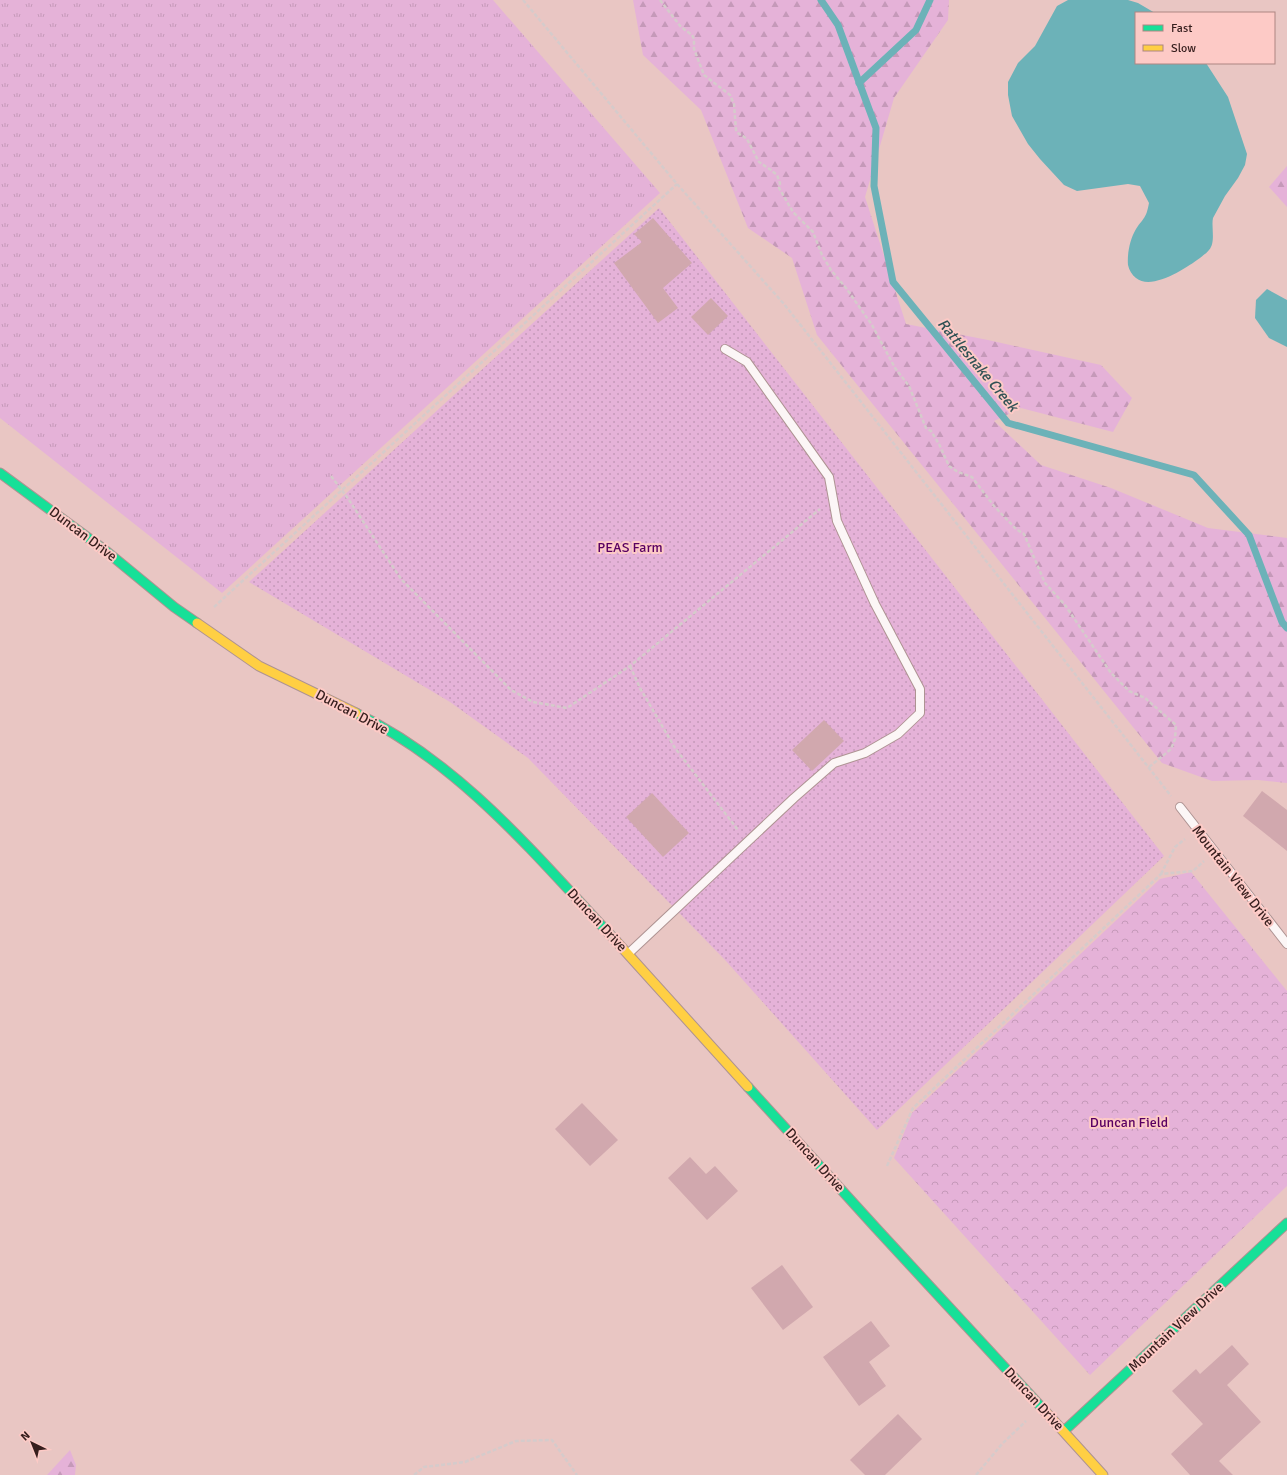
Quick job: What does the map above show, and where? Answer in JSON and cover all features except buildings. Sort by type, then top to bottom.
[{"type":"street","name":"Duncan Drive","points":[[0,473],[106,551],[174,607],[259,666],[373,721],[441,765],[501,818],[629,954],[876,1228],[1006,1370],[1042,1406],[1103,1475]]},
{"type":"street","name":"Mountain View Drive","points":[[1064,1431],[1287,1223]]},
{"type":"lane","points":[[629,954],[794,798],[834,763],[865,753],[898,734],[920,713],[920,689],[872,597],[837,521],[829,477],[747,362],[725,349]]},
{"type":"lane","name":"Mountain View Drive","points":[[1180,808],[1287,944]]},
{"type":"path","points":[[523,0],[677,184],[784,304],[1180,808]]},
{"type":"path","points":[[660,0],[681,27],[692,35],[694,40],[694,49],[704,75],[730,95],[734,104],[736,130],[747,139],[759,162],[777,176],[780,182],[780,188],[792,212],[813,232],[822,255],[831,270],[846,288],[872,325],[895,368],[908,386],[926,428],[931,431],[939,444],[949,466],[958,472],[972,477],[994,506],[1016,530],[1024,534],[1045,583],[1066,605],[1111,673],[1129,691],[1145,698],[1176,725],[1175,739],[1171,750],[1148,768]]},
{"type":"path","points":[[197,622],[677,184]]},
{"type":"path","points":[[331,476],[342,490],[401,579],[511,690],[533,702],[567,708],[630,666],[833,499]]},
{"type":"path","points":[[630,666],[640,688],[676,748],[747,842]]},
{"type":"path","points":[[886,1166],[913,1108],[1161,874],[1175,847],[1196,828]]},
{"type":"path","points":[[1161,874],[1193,871],[1214,852]]},
{"type":"path","points":[[976,1475],[1002,1444],[1042,1406]]},
{"type":"path","points":[[414,1475],[424,1467],[465,1462],[516,1441],[552,1440],[577,1475]]},
{"type":"green space","points":[[0,0],[493,0],[660,193],[222,593],[0,418]]},
{"type":"green space","points":[[633,0],[949,0],[948,20],[894,98],[865,197],[906,324],[988,340],[1101,365],[1132,398],[1113,432],[1021,408],[994,421],[1041,465],[1111,488],[1208,528],[1287,538],[1287,783],[1258,780],[1212,781],[1162,763],[817,335],[792,258],[748,228],[701,110],[643,55]]},
{"type":"green space","points":[[1287,166],[1287,207],[1269,187]]},
{"type":"green space","name":"PEAS Farm","points":[[659,208],[1164,856],[877,1130],[726,961],[528,758],[450,702],[249,582]]},
{"type":"green space","name":"Duncan Field","points":[[1191,872],[1287,991],[1287,1186],[1090,1375],[894,1158],[912,1113],[1160,879]]},
{"type":"green space","points":[[70,1450],[76,1465],[75,1475],[47,1475]]},
{"type":"water","points":[[1068,0],[1128,0],[1138,3],[1153,12],[1135,12],[1135,64],[1207,64],[1228,97],[1247,154],[1245,165],[1213,218],[1213,239],[1209,250],[1200,258],[1169,277],[1151,282],[1143,281],[1133,275],[1128,265],[1132,237],[1146,215],[1149,203],[1140,186],[1128,184],[1077,191],[1064,185],[1028,144],[1012,116],[1008,95],[1008,82],[1018,63],[1035,46],[1057,6]]},
{"type":"water","points":[[1267,289],[1287,300],[1287,347],[1269,338],[1255,318],[1256,300]]},
{"type":"waterway","name":"Rattlesnake Creek","points":[[821,0],[838,25],[876,128],[874,186],[893,282],[1008,423],[1194,475],[1249,535],[1282,622],[1287,628]]},
{"type":"waterway","points":[[859,83],[916,30],[930,0]]},
{"type":"traffic: fast","points":[[0,473],[106,551],[174,607],[197,623]]},
{"type":"traffic: fast","points":[[356,713],[394,734],[430,758],[464,785],[527,845],[616,941]]},
{"type":"traffic: fast","points":[[748,1087],[1044,1410]]},
{"type":"traffic: fast","points":[[1064,1431],[1287,1223]]},
{"type":"traffic: slow","points":[[197,623],[259,666],[356,713]]},
{"type":"traffic: slow","points":[[616,941],[748,1087]]},
{"type":"traffic: slow","points":[[1044,1410],[1103,1475]]}]
